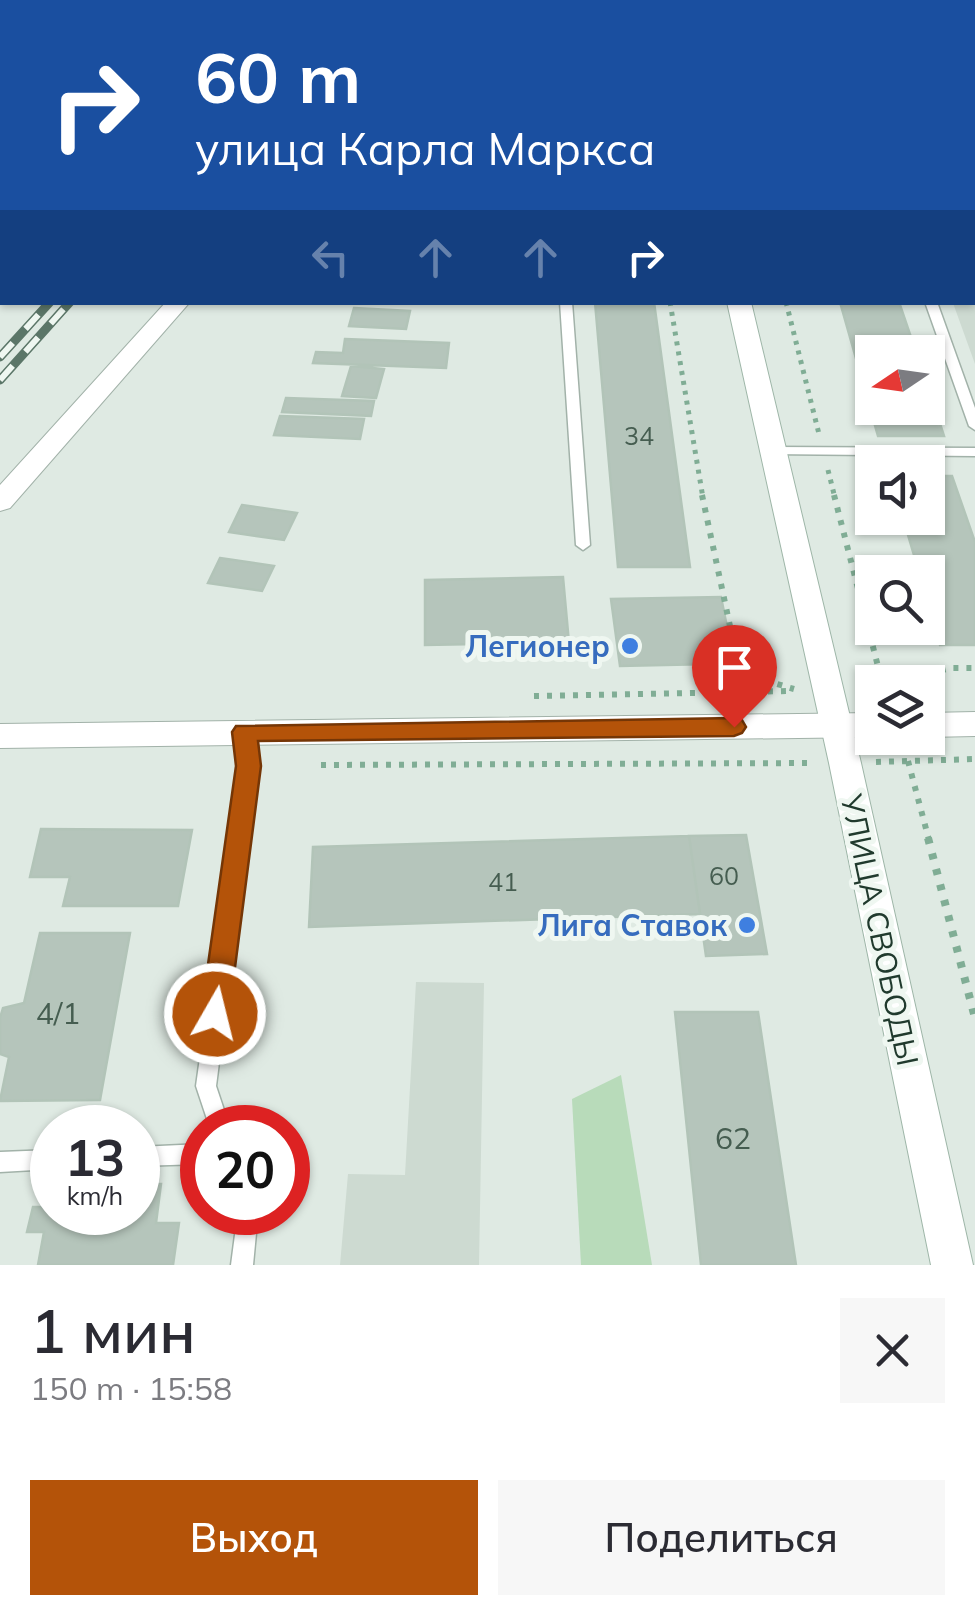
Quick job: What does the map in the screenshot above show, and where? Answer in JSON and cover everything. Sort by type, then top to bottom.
[{"type":"main road","points":[[0,502],[176,305]]},
{"type":"main road","name":"УЛИЦА СВОБОДЫ","points":[[740,305],[839,725],[952,1265]]},
{"type":"main road","points":[[945,725],[975,724]]},
{"type":"main road","points":[[0,736],[839,725]]},
{"type":"lane","points":[[566,305],[583,545]]},
{"type":"lane","points":[[931,305],[975,426]]},
{"type":"lane","points":[[773,451],[975,452]]},
{"type":"lane","points":[[212,1105],[206,1086],[249,766],[244,732]]},
{"type":"lane","points":[[0,1162],[30,1161]]},
{"type":"lane","points":[[242,1265],[245,1235]]},
{"type":"path","points":[[671,305],[713,558],[740,673],[800,691],[839,725],[818,763]]},
{"type":"path","points":[[787,305],[878,665]]},
{"type":"path","points":[[945,669],[975,668]]},
{"type":"path","points":[[908,761],[975,1018]]},
{"type":"shaded area","points":[[954,305],[975,305],[975,364]]},
{"type":"shaded area","points":[[416,982],[484,983],[479,1265],[340,1265],[348,1174],[405,1175]]},
{"type":"green space","points":[[621,1075],[652,1265],[581,1265],[572,1099]]},
{"type":"building","points":[[595,305],[654,305],[690,567],[618,567]]},
{"type":"building","points":[[841,305],[900,305],[910,335],[855,335],[855,355]]},
{"type":"building","points":[[354,308],[410,311],[406,329],[349,326]]},
{"type":"building","points":[[345,339],[449,343],[446,368],[313,363],[316,352],[343,353]]},
{"type":"building","points":[[351,366],[384,369],[376,398],[342,396]]},
{"type":"building","points":[[286,398],[374,401],[371,416],[282,412]]},
{"type":"building","points":[[280,416],[364,419],[360,439],[274,435]]},
{"type":"building","points":[[875,425],[940,425],[944,436],[878,436]]},
{"type":"building","points":[[945,476],[952,476],[975,542],[975,645],[945,645],[945,555],[914,555],[908,535],[945,535]]},
{"type":"building","points":[[242,505],[297,513],[284,540],[229,532]]},
{"type":"building","points":[[220,558],[274,566],[262,591],[208,583]]},
{"type":"building","points":[[563,577],[569,643],[510,644],[510,657],[479,658],[479,644],[425,645],[425,580]]},
{"type":"building","points":[[721,597],[733,657],[708,657],[710,664],[620,666],[611,599]]},
{"type":"building","points":[[41,829],[192,830],[178,906],[63,906],[70,877],[30,877]]},
{"type":"building","points":[[746,835],[767,954],[706,956],[689,836]]},
{"type":"building","points":[[689,836],[700,914],[309,927],[313,847]]},
{"type":"building","points":[[40,933],[130,933],[100,1100],[0,1101],[9,1057],[0,1054],[0,1018],[3,1008],[24,1003]]},
{"type":"building","points":[[675,1012],[758,1012],[796,1265],[701,1265]]},
{"type":"building","points":[[160,1223],[179,1223],[173,1265],[38,1265],[43,1235],[160,1235]]},
{"type":"railway","points":[[0,357],[47,305]]},
{"type":"railway","points":[[0,380],[67,305]]},
{"type":"place","name":"Легионер","points":[[630,646]]},
{"type":"place","name":"Лига Ставок","points":[[747,925]]},
{"type":"route","points":[[215,1014],[249,766],[244,732],[734,727]]}]
